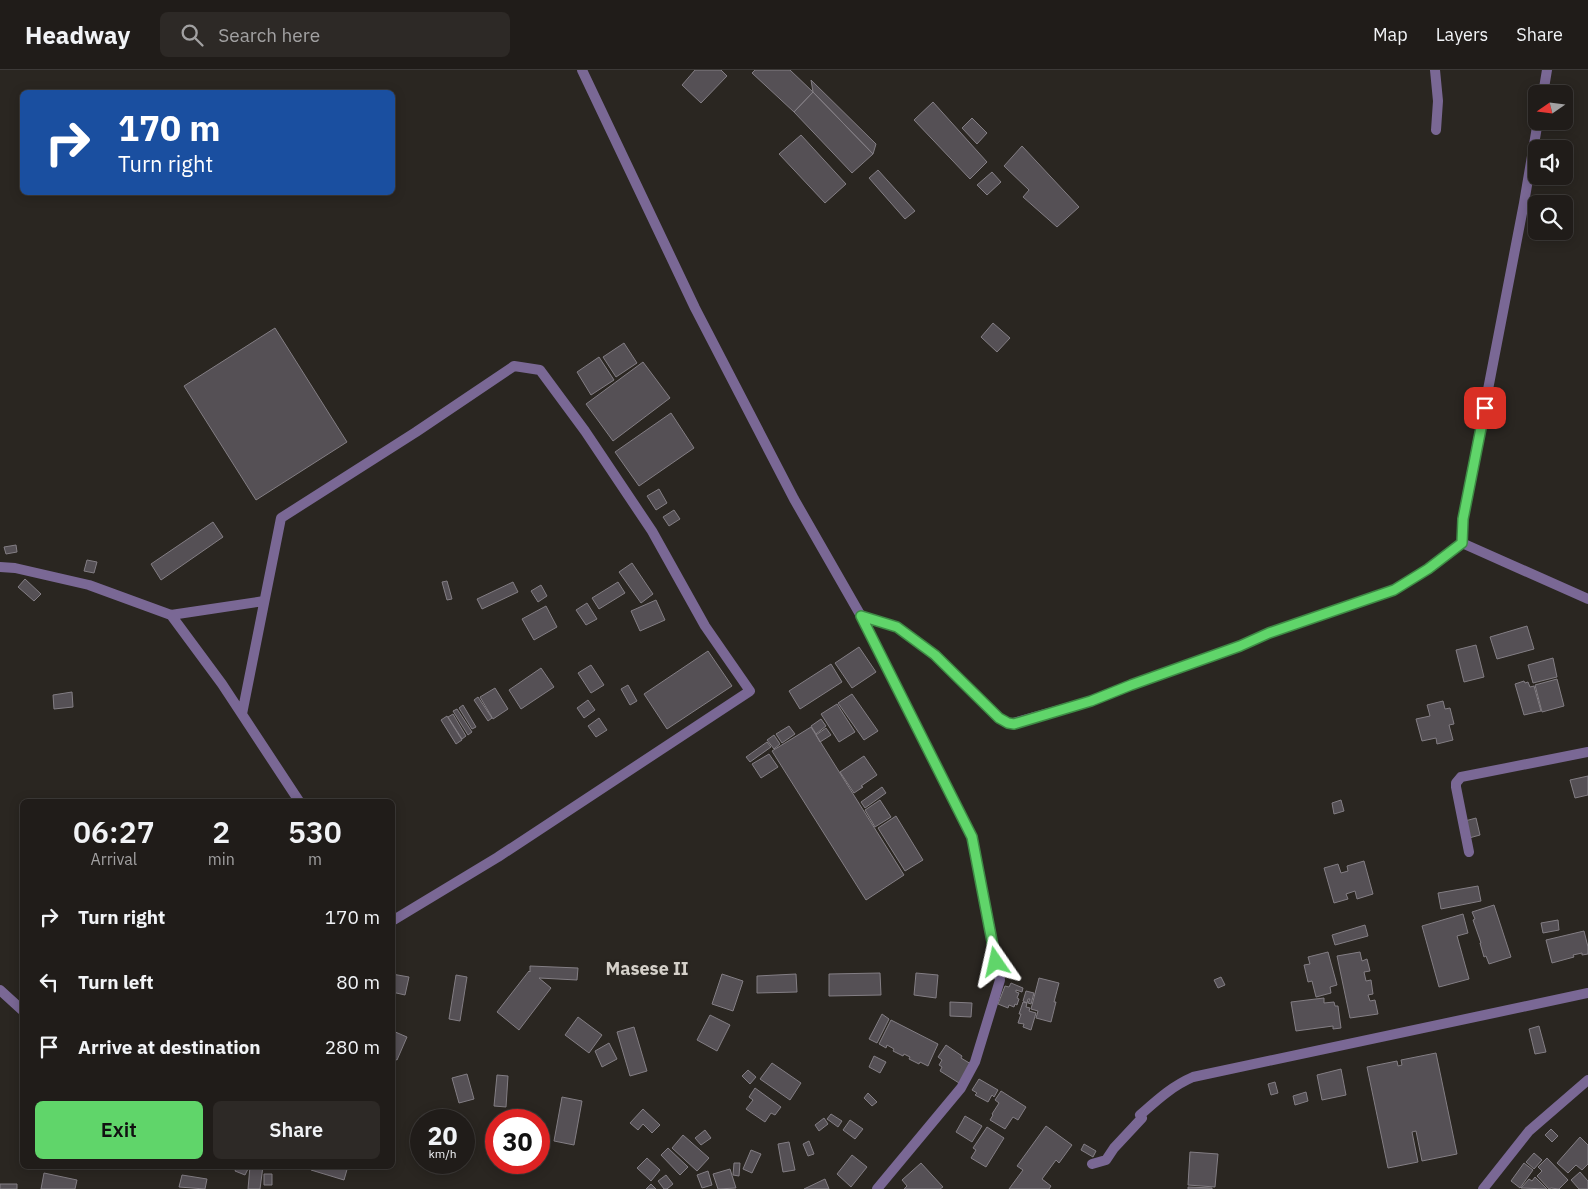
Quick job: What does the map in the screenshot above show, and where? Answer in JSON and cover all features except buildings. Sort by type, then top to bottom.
[{"type":"street","points":[[582,70],[695,308],[794,499],[861,616],[972,837],[1000,980],[975,1062],[961,1088],[878,1189]]},
{"type":"street","points":[[1435,70],[1438,101],[1436,130]]},
{"type":"street","points":[[1544,85],[1547,70]]},
{"type":"street","points":[[1462,543],[1463,519],[1536,130]]},
{"type":"street","points":[[242,714],[281,518],[416,432],[514,366],[540,370],[585,431],[652,531],[705,626],[750,691],[498,857],[395,919]]},
{"type":"street","points":[[861,616],[897,627],[935,655],[999,718],[1014,724],[1091,701],[1240,646],[1269,633],[1394,590],[1428,569],[1462,543]]},
{"type":"street","points":[[1462,543],[1588,599]]},
{"type":"street","points":[[0,567],[15,568],[89,585],[170,615],[264,601]]},
{"type":"street","points":[[170,615],[222,684],[298,799]]},
{"type":"street","points":[[1469,852],[1456,787],[1456,783],[1461,777],[1588,752]]},
{"type":"street","points":[[0,990],[20,1008]]},
{"type":"street","points":[[1092,1164],[1106,1160],[1114,1148],[1142,1118],[1140,1115],[1165,1092],[1193,1077],[1588,993]]},
{"type":"street","points":[[1483,1189],[1528,1130],[1588,1080]]},
{"type":"district","name":"Masese II","points":[[647,969]]},
{"type":"route","points":[[996,962],[972,837],[861,616],[897,627],[935,655],[968,685],[999,718],[1008,723],[1014,724],[1091,701],[1240,646],[1269,633],[1394,590],[1428,569],[1462,543],[1463,519],[1485,408]]}]
